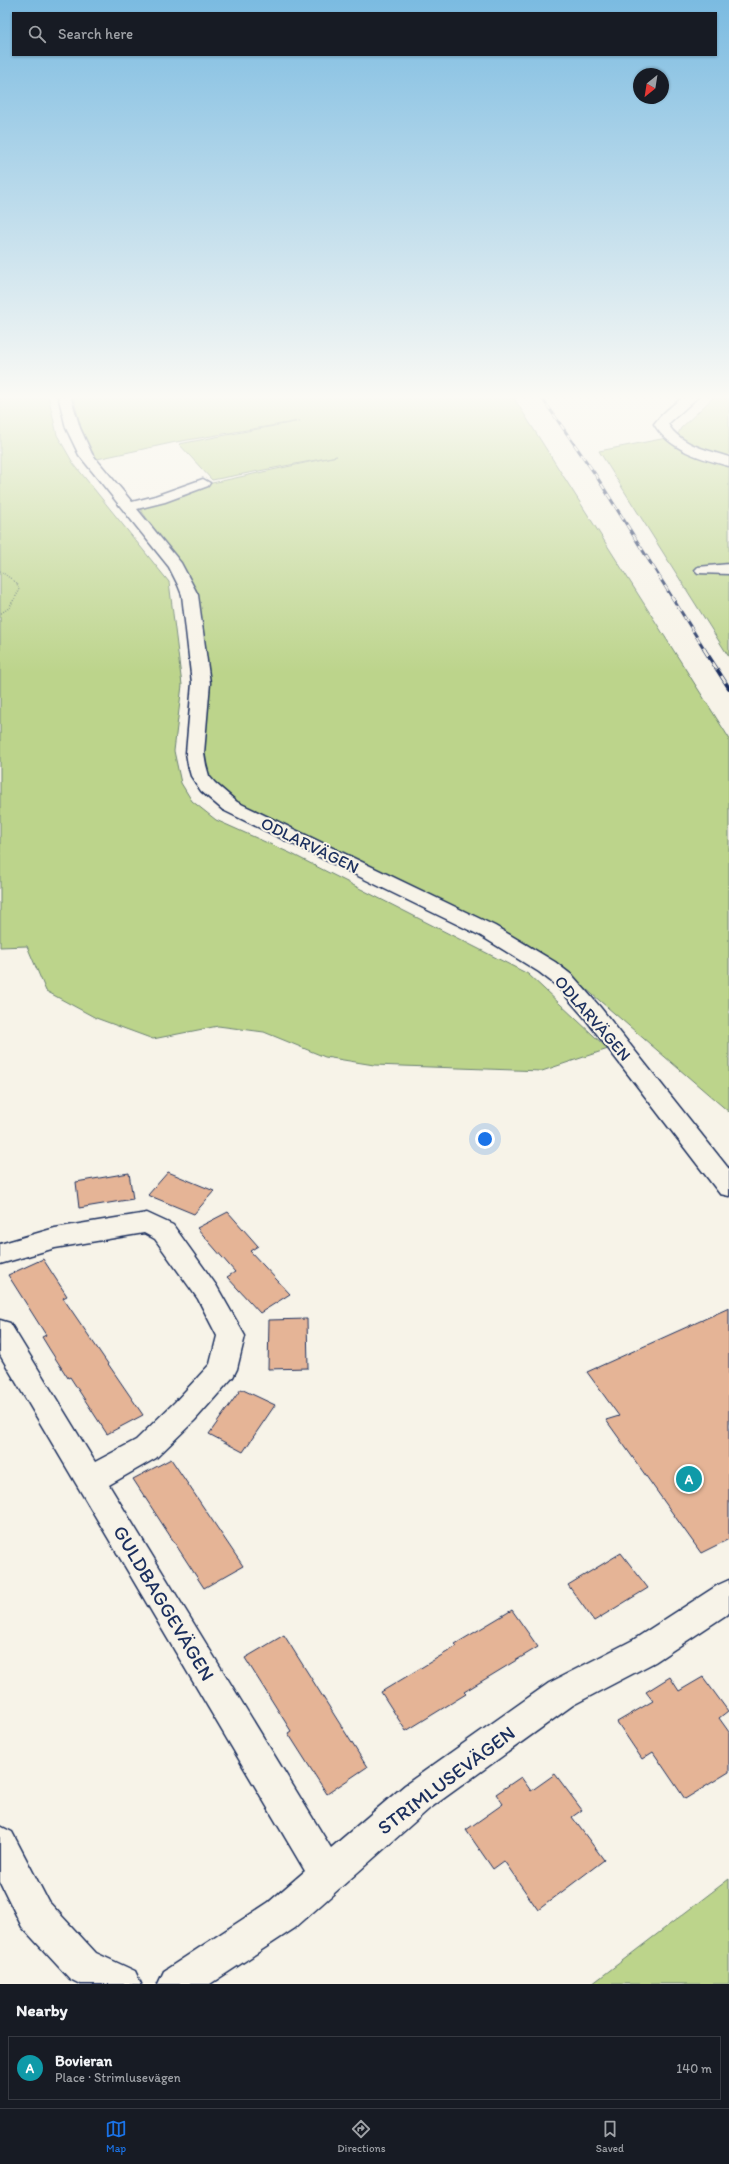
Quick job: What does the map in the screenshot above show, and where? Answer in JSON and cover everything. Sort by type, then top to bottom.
[{"type":"street","name":"ODLARVÄGEN","points":[[113,488],[176,566],[190,595],[201,683],[195,753],[200,776],[208,787],[230,806],[488,931],[547,967],[565,981],[592,1012],[729,1187]]},
{"type":"street","points":[[128,507],[160,499],[191,488]]},
{"type":"street","points":[[703,570],[729,569]]},
{"type":"street","points":[[0,1254],[55,1238],[147,1223],[164,1232],[206,1292],[231,1336],[223,1369],[185,1411],[146,1449],[90,1480]]},
{"type":"street","name":"GULDBAGGEVÄGEN","points":[[0,1331],[328,1876]]},
{"type":"street","name":"STRIMLUSEVÄGEN","points":[[178,1984],[282,1915],[417,1797],[561,1694],[644,1651],[729,1595]]},
{"type":"street","points":[[0,1844],[35,1914],[83,1966],[122,1984]]},
{"type":"path","points":[[0,571],[17,583],[19,591],[9,608],[0,614]]},
{"type":"green space","points":[[0,488],[93,488],[169,582],[182,685],[174,751],[181,783],[192,801],[216,820],[290,853],[528,974],[608,1049],[542,1071],[374,1065],[325,1057],[264,1032],[218,1026],[153,1039],[96,1018],[46,991],[27,946],[0,947]]},
{"type":"green space","points":[[202,488],[571,488],[729,738],[729,1112],[550,958],[524,942],[237,805],[217,789],[207,771],[203,750],[210,688],[196,591],[189,576],[140,509],[185,496]]},
{"type":"green space","points":[[622,488],[729,488],[729,657]]},
{"type":"green space","points":[[729,1879],[729,1984],[592,1984]]},
{"type":"building","points":[[168,1172],[214,1191],[194,1214],[148,1195]]},
{"type":"building","points":[[129,1173],[133,1199],[79,1208],[76,1182]]},
{"type":"building","points":[[228,1212],[258,1246],[250,1251],[290,1294],[260,1313],[227,1277],[235,1272],[197,1228]]},
{"type":"building","points":[[43,1259],[67,1296],[63,1298],[143,1415],[107,1434],[70,1377],[68,1378],[50,1350],[42,1337],[46,1335],[8,1275]]},
{"type":"building","points":[[729,1308],[729,1539],[701,1553],[606,1420],[619,1416],[587,1372]]},
{"type":"building","points":[[307,1319],[308,1368],[268,1369],[269,1320]]},
{"type":"building","points":[[241,1389],[275,1405],[243,1452],[209,1434]]},
{"type":"building","points":[[171,1459],[243,1566],[204,1588],[133,1479]]},
{"type":"building","points":[[621,1553],[648,1588],[594,1621],[568,1585]]},
{"type":"building","points":[[512,1610],[538,1647],[464,1692],[466,1694],[406,1731],[381,1692],[457,1646],[455,1644]]},
{"type":"building","points":[[284,1635],[367,1767],[327,1794],[288,1733],[291,1731],[245,1658]]},
{"type":"building","points":[[670,1677],[679,1691],[703,1677],[728,1711],[719,1718],[729,1732],[729,1772],[685,1799],[653,1752],[642,1759],[617,1722],[653,1701],[646,1692]]},
{"type":"building","points":[[555,1774],[582,1810],[572,1817],[604,1860],[538,1910],[504,1861],[493,1869],[466,1830],[503,1804],[496,1794],[521,1777],[531,1791]]},
{"type":"railway","points":[[603,488],[705,650]]},
{"type":"railway","points":[[704,649],[729,688]]},
{"type":"place","name":"Bovieran","points":[[689,1479]]}]
